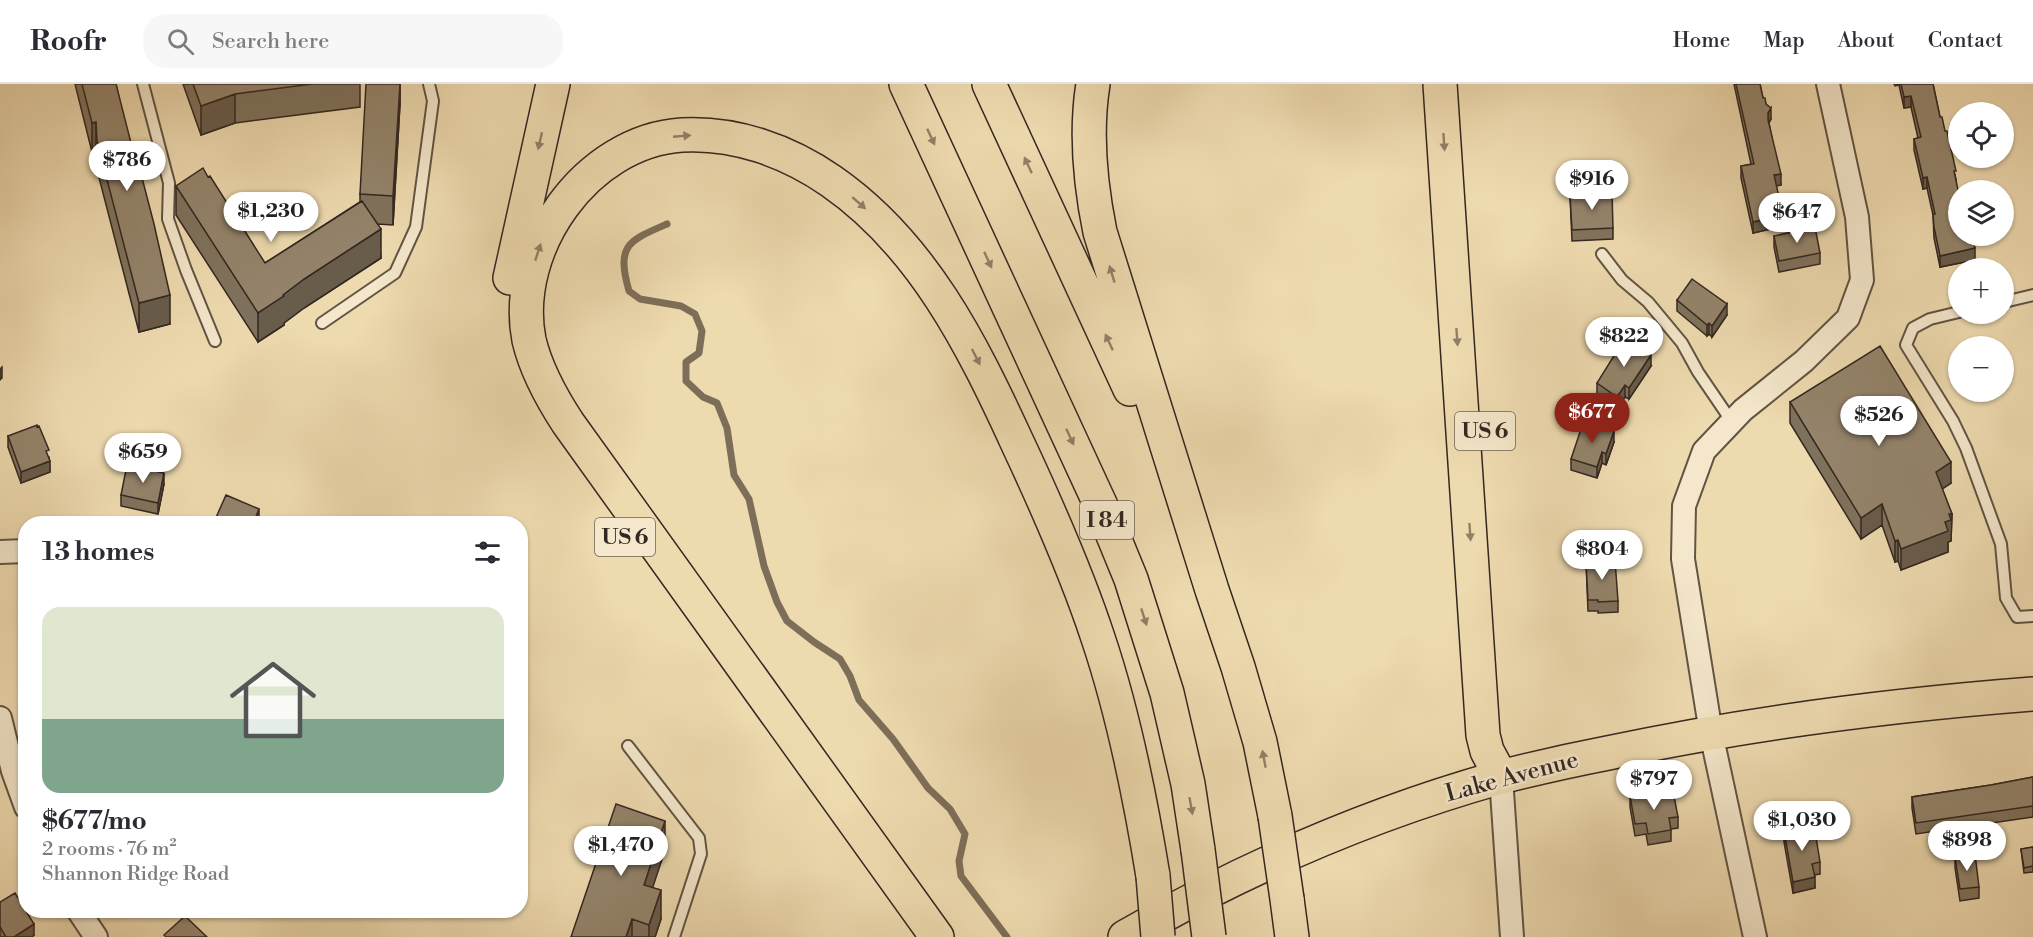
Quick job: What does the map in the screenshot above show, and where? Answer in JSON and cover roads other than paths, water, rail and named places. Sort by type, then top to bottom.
[{"type":"main road","name":"US 6","points":[[553,84],[511,269],[506,306],[509,341],[518,373],[532,405],[551,435],[912,937]]},
{"type":"main road","name":"I 84","points":[[906,84],[1086,471],[1131,579],[1167,693],[1188,784],[1209,937]]},
{"type":"main road","points":[[989,84],[1153,441],[1212,590]]},
{"type":"main road","points":[[1093,84],[1090,166],[1100,232],[1212,590],[1239,667],[1260,741],[1275,816],[1290,937]]},
{"type":"main road","points":[[1440,84],[1483,735],[1487,751],[1501,777]]},
{"type":"main road","name":"US 6","points":[[1461,84],[1506,736],[1501,777]]},
{"type":"main road","points":[[937,937],[568,423],[551,396],[537,366],[529,338],[526,306],[531,274],[541,242],[556,214],[579,186],[609,161],[641,145],[679,135],[717,135],[753,143],[790,158],[829,180],[860,203],[915,261],[942,298],[998,399],[1042,497],[1098,638],[1121,715],[1140,794],[1154,876],[1158,937]]},
{"type":"main road","name":"Lake Avenue","points":[[1125,937],[1226,882],[1298,849],[1367,821],[1501,777],[1711,733],[1858,710],[2033,694]]},
{"type":"street","points":[[1755,937],[1711,733],[1683,559],[1684,506],[1704,451],[1743,410],[1804,361],[1848,318],[1862,280],[1857,216],[1828,84]]},
{"type":"street","points":[[0,552],[18,551]]},
{"type":"street","points":[[0,718],[18,785]]},
{"type":"street","points":[[1501,777],[1512,937]]},
{"type":"street","points":[[83,918],[96,937]]},
{"type":"lane","points":[[143,84],[168,183],[168,219],[215,341]]},
{"type":"lane","points":[[322,323],[395,273],[416,227],[433,101],[429,84]]},
{"type":"lane","points":[[1602,254],[1622,280],[1648,302],[1682,343],[1698,372],[1732,422]]},
{"type":"lane","points":[[2014,300],[2033,295]]},
{"type":"lane","points":[[1948,315],[1930,319],[1913,328],[1906,345],[1953,422],[1966,448],[2001,543],[2006,598],[2017,617],[2033,616]]},
{"type":"lane","points":[[628,746],[699,838],[700,854],[674,937]]},
{"type":"waterway","points":[[667,224],[634,241],[625,254],[625,276],[629,291],[640,299],[681,306],[695,314],[702,331],[699,353],[686,362],[686,381],[703,397],[717,403],[727,428],[734,475],[749,499],[764,566],[777,602],[787,621],[840,659],[850,676],[859,700],[893,739],[928,788],[950,809],[965,834],[959,861],[961,876],[1007,937]]}]
